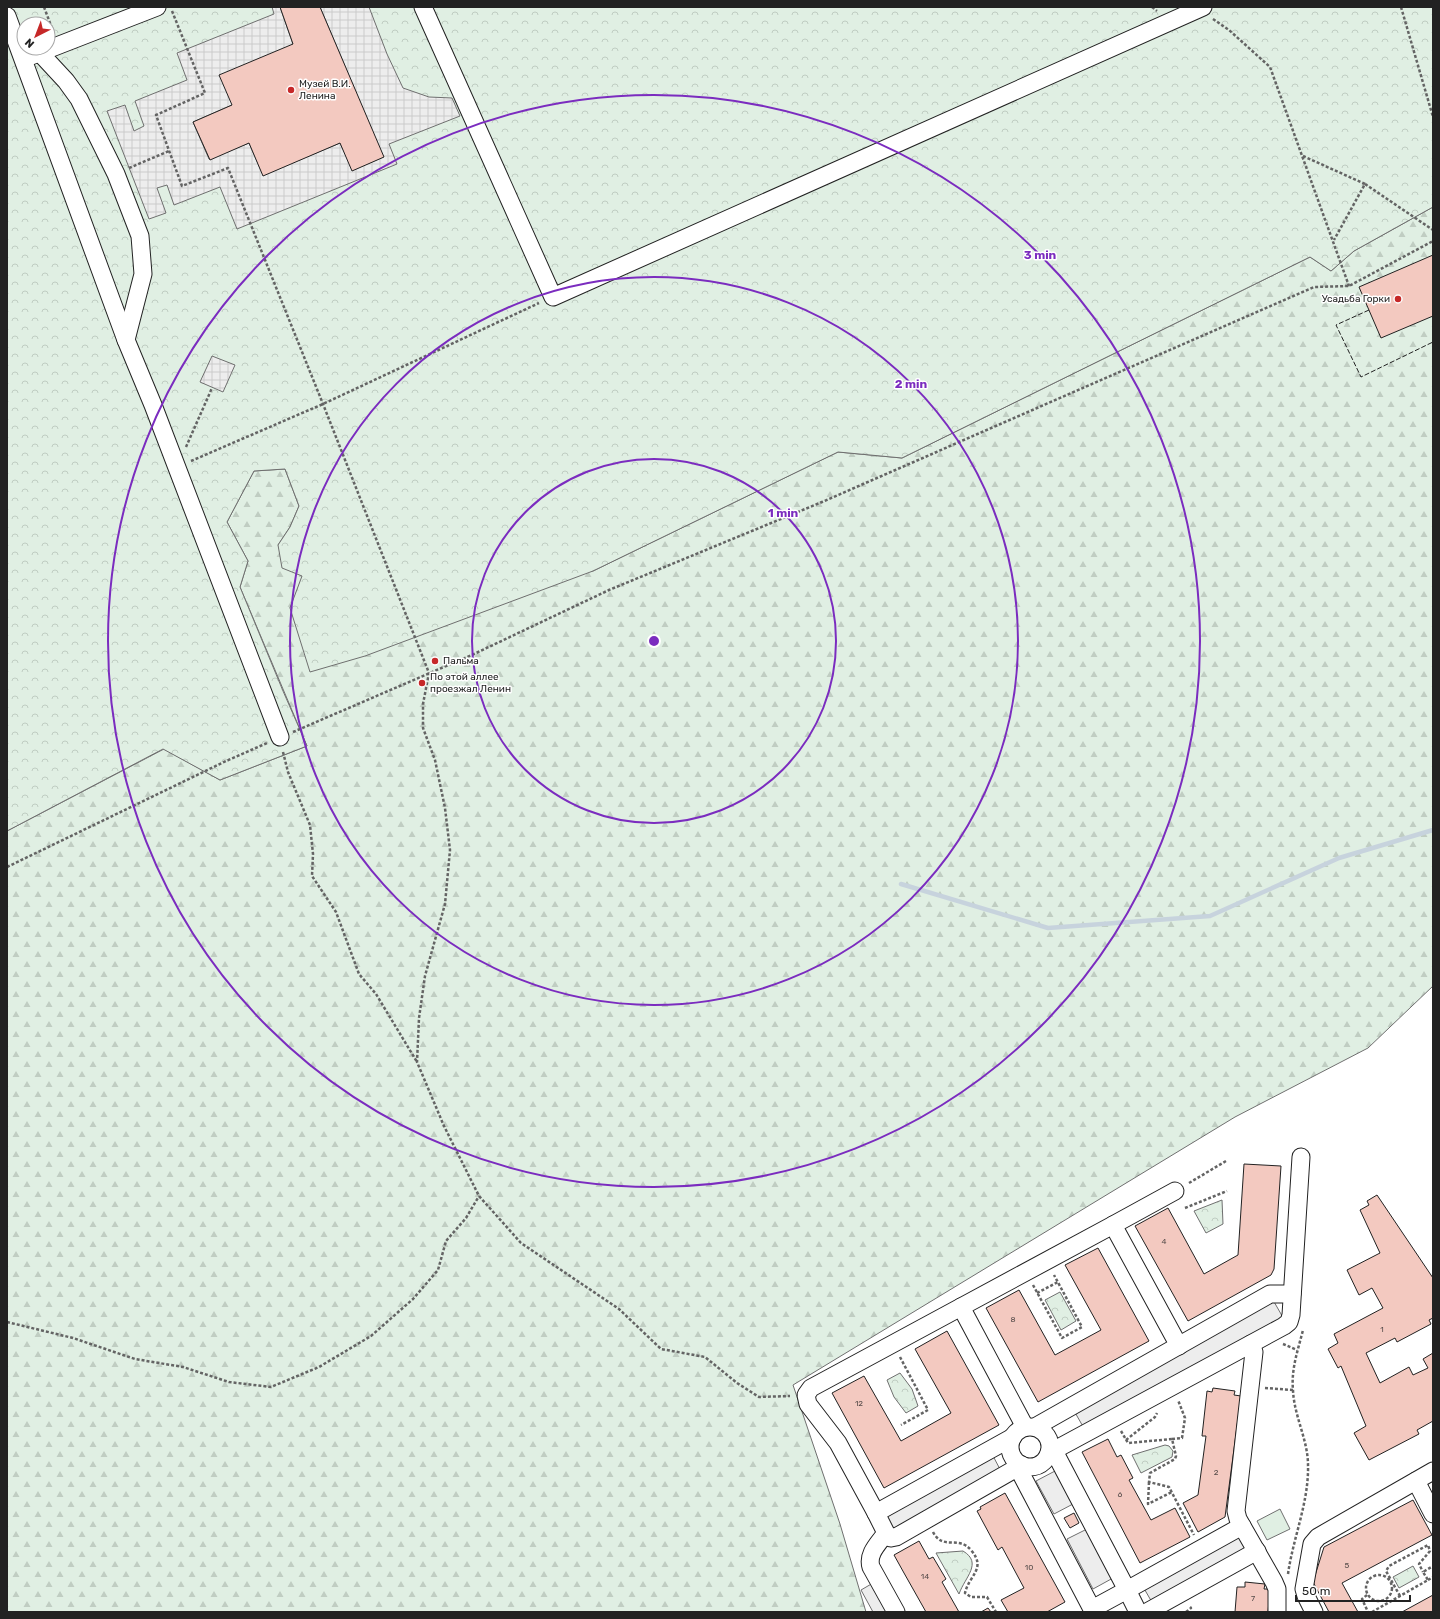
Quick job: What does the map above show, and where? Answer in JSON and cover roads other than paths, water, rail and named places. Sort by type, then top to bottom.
[{"type":"street","points":[[56,46],[157,7]]},
{"type":"street","points":[[423,7],[553,297],[1201,8]]},
{"type":"street","points":[[7,16],[126,340],[280,737]]},
{"type":"street","points":[[24,59],[32,56]]},
{"type":"street","points":[[43,56],[66,81],[79,99],[116,174],[140,236],[144,274],[126,340]]},
{"type":"street","points":[[1175,1191],[811,1388],[806,1395],[808,1404],[838,1443],[886,1533],[891,1538],[896,1537],[1020,1467],[1033,1467],[1040,1465],[1052,1452],[1251,1344],[1296,1323],[1291,1315],[1301,1157]]},
{"type":"street","points":[[1113,1225],[1179,1346]]},
{"type":"street","points":[[876,1513],[1179,1346],[1270,1294],[1292,1294]]},
{"type":"street","points":[[961,1307],[1024,1431]]},
{"type":"street","points":[[1251,1344],[1254,1352],[1236,1511],[1242,1526],[1277,1589],[1277,1612]]},
{"type":"street","points":[[1138,1612],[1127,1590],[1052,1452],[1050,1441],[1041,1430],[1024,1431],[1010,1446],[1011,1453],[1020,1467],[1089,1611],[1127,1590],[1242,1526]]},
{"type":"street","points":[[1314,1612],[1304,1589],[1312,1544],[1318,1537],[1433,1471]]},
{"type":"street","points":[[1416,1481],[1433,1514]]},
{"type":"street","points":[[886,1533],[871,1554],[869,1561],[871,1568],[896,1612]]},
{"type":"street","points":[[1147,1612],[1257,1551]]},
{"type":"waterway","points":[[901,884],[1048,928],[1210,916],[1339,858],[1433,830]]},
{"type":"place","name":"Музей В.И. Ленина","points":[[291,90]]},
{"type":"place","name":"Усадьба Горки","points":[[1398,299]]},
{"type":"place","name":"Пальма","points":[[435,661]]},
{"type":"place","name":"По этой аллее проезжал Ленин","points":[[422,683]]}]
